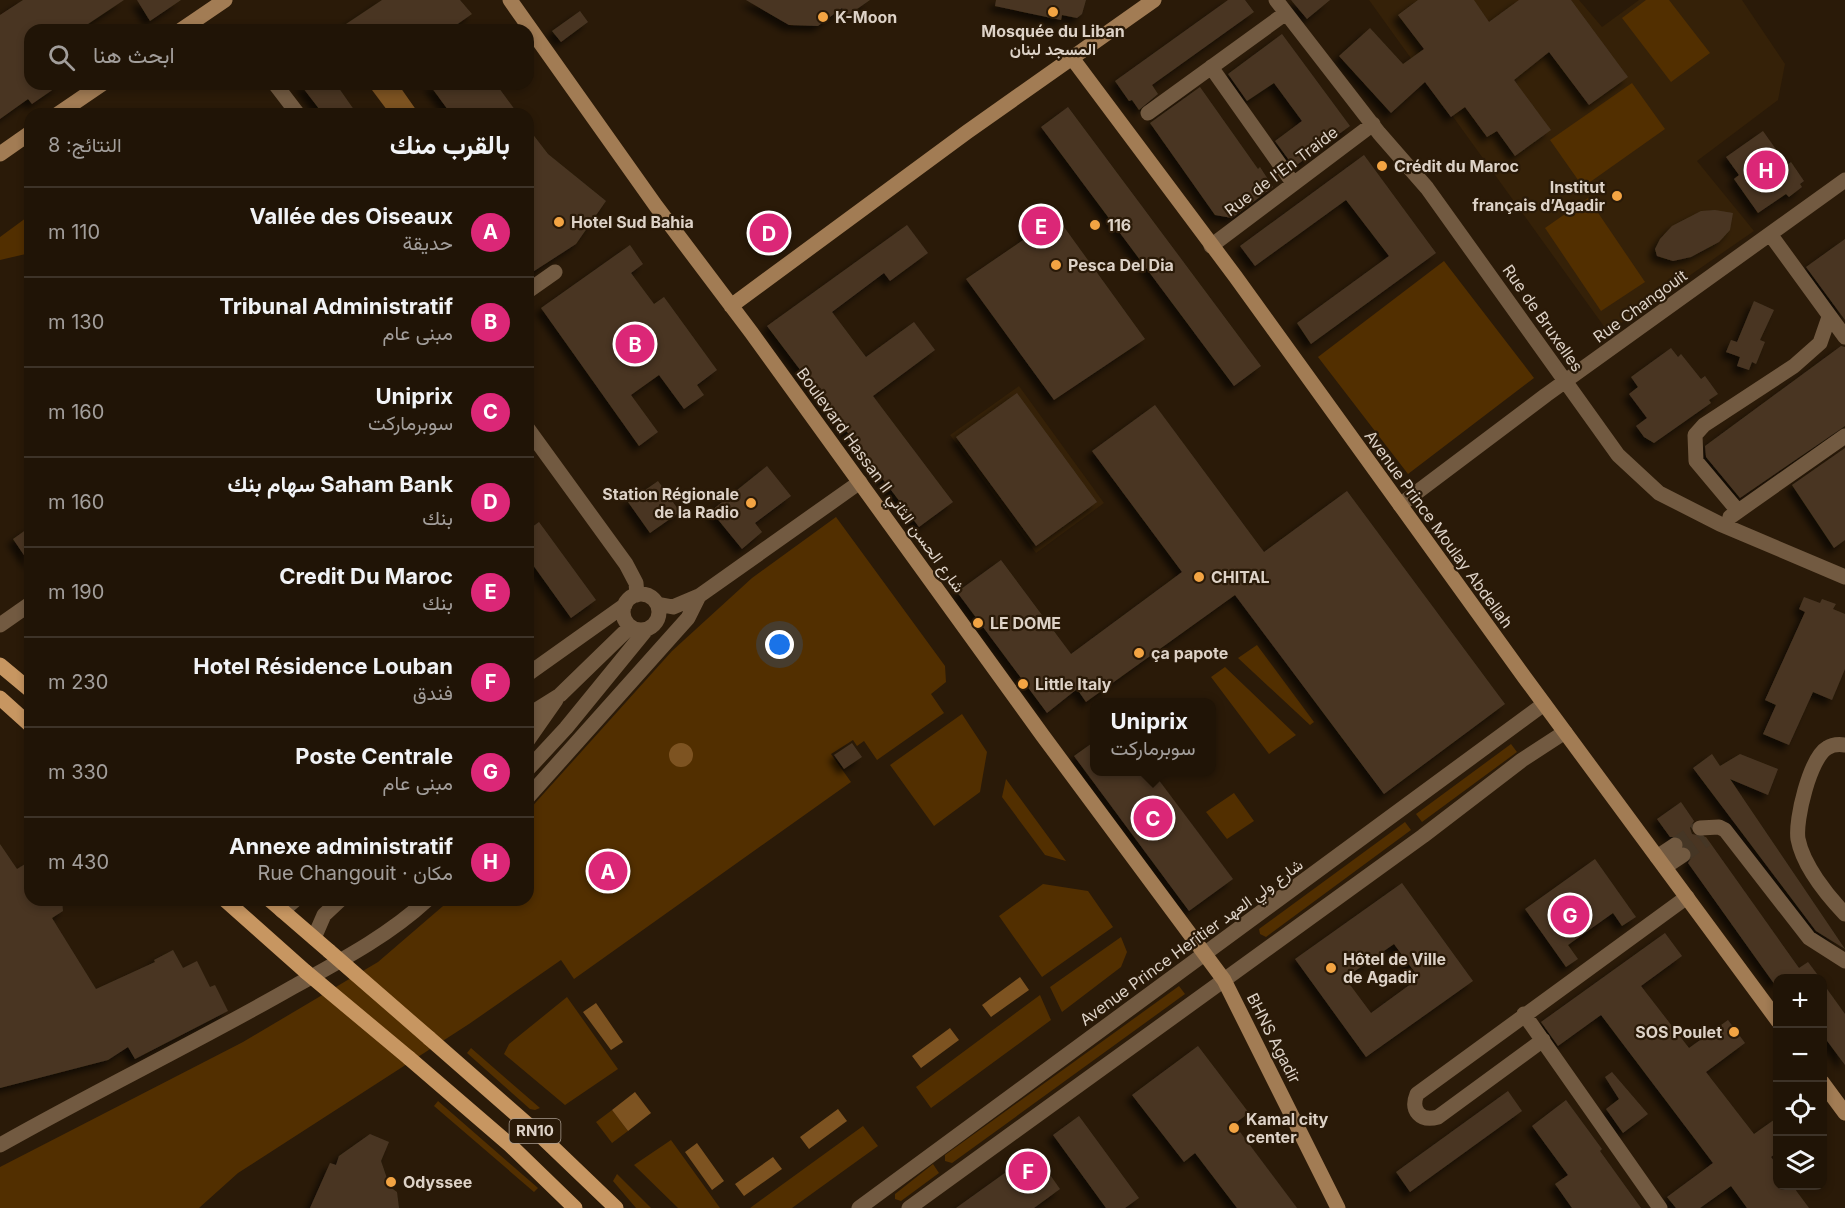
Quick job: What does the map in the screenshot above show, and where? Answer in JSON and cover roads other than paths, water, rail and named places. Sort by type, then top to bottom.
[{"type":"main road","points":[[0,665],[24,685]]},
{"type":"main road","points":[[0,698],[24,720]]},
{"type":"main road","name":"RN10","points":[[232,906],[510,1145],[575,1208]]},
{"type":"main road","name":"RN10","points":[[277,906],[543,1138],[616,1208]]},
{"type":"street","points":[[190,24],[225,0]]},
{"type":"street","name":"Boulevard Hassan II شارع الحسن الثاني","points":[[510,0],[527,24]]},
{"type":"street","points":[[730,306],[1154,0]]},
{"type":"street","name":"Rue de Bruxelles","points":[[1276,0],[1426,188],[1618,455],[1659,493],[1720,524],[1845,577]]},
{"type":"street","points":[[1148,112],[1286,13]]},
{"type":"street","name":"Boulevard Hassan II شارع الحسن الثاني","points":[[534,35],[579,100],[860,482],[1043,736],[1224,980]]},
{"type":"street","name":"Avenue Prince Moulay Abdellah","points":[[1072,58],[1773,1014]]},
{"type":"street","points":[[1211,67],[1293,183]]},
{"type":"street","points":[[67,108],[93,90]]},
{"type":"street","points":[[280,90],[293,108]]},
{"type":"street","name":"Rue de l'En Traide","points":[[1210,246],[1373,124]]},
{"type":"street","points":[[0,154],[24,138]]},
{"type":"street","name":"Rue Changouit","points":[[1400,505],[1566,381],[1845,180]]},
{"type":"street","points":[[1770,234],[1845,337]]},
{"type":"street","points":[[534,287],[555,272]]},
{"type":"street","points":[[1738,511],[1696,461],[1695,435],[1704,425],[1794,366],[1820,343],[1829,317]]},
{"type":"street","points":[[1720,524],[1845,435]]},
{"type":"street","points":[[534,437],[626,564],[636,583],[631,600],[623,613],[638,628]]},
{"type":"street","points":[[657,604],[673,607],[699,596],[860,482]]},
{"type":"street","points":[[534,790],[688,618],[699,596]]},
{"type":"street","points":[[534,670],[631,600],[652,598],[657,604],[658,620],[638,628],[560,695],[534,711]]},
{"type":"street","points":[[0,625],[24,608]]},
{"type":"street","points":[[534,763],[566,728],[638,628]]},
{"type":"street","points":[[534,732],[560,695]]},
{"type":"street","name":"Avenue Prince Heritier شارع ولي العهد","points":[[860,1208],[877,1203],[1205,953],[1544,704]]},
{"type":"street","points":[[909,1208],[1522,760],[1566,732]]},
{"type":"street","points":[[1845,745],[1835,744],[1825,748],[1818,758],[1809,781],[1798,825],[1798,838],[1803,852],[1816,876],[1845,914]]},
{"type":"street","points":[[1706,831],[1725,830],[1809,938],[1845,961]]},
{"type":"street","points":[[1661,862],[1679,850]]},
{"type":"street","points":[[1543,1040],[1438,1117],[1429,1119],[1421,1117],[1415,1111],[1414,1102],[1417,1094],[1687,897]]},
{"type":"street","points":[[282,911],[288,906]]},
{"type":"street","points":[[314,938],[324,915],[334,906]]},
{"type":"street","points":[[0,1145],[101,1088],[236,1020],[350,955],[405,920],[420,906]]},
{"type":"street","name":"BHNS Agadir","points":[[1224,980],[1338,1208]]},
{"type":"street","points":[[1524,1014],[1660,1208]]},
{"type":"street","points":[[1827,1089],[1845,1113]]},
{"type":"tunnel","points":[[1675,845],[1700,828]]},
{"type":"tunnel","points":[[1683,855],[1706,839]]},
{"type":"place","name":"Mosquée du Liban المسجد لبنان","points":[[1053,12]]},
{"type":"place","name":"K-Moon","points":[[823,17]]},
{"type":"place","name":"Crédit du Maroc","points":[[1382,166]]},
{"type":"place","name":"Annexe administratif","points":[[1766,170]]},
{"type":"place","name":"Institut français d’Agadir","points":[[1617,196]]},
{"type":"place","name":"Hotel Sud Bahia","points":[[559,222]]},
{"type":"place","name":"116","points":[[1095,225]]},
{"type":"place","name":"Credit Du Maroc","points":[[1041,226]]},
{"type":"place","name":"Saham Bank سهام بنك","points":[[769,233]]},
{"type":"place","name":"Pesca Del Dia","points":[[1056,265]]},
{"type":"place","name":"Tribunal Administratif","points":[[635,344]]},
{"type":"place","name":"Station Régionale de la Radio","points":[[751,503]]},
{"type":"place","name":"CHITAL","points":[[1199,577]]},
{"type":"place","name":"LE DOME","points":[[978,623]]},
{"type":"place","name":"ça papote","points":[[1139,653]]},
{"type":"place","name":"Little Italy","points":[[1023,684]]},
{"type":"place","name":"Uniprix","points":[[1153,818]]},
{"type":"place","name":"Vallée des Oiseaux","points":[[608,871]]},
{"type":"place","name":"Poste Centrale","points":[[1570,915]]},
{"type":"place","name":"Hôtel de Ville de Agadir","points":[[1331,968]]},
{"type":"place","name":"SOS Poulet","points":[[1734,1032]]},
{"type":"place","name":"Kamal city center","points":[[1234,1128]]},
{"type":"place","name":"Hotel Résidence Louban","points":[[1028,1171]]},
{"type":"place","name":"Odyssee","points":[[391,1182]]}]
